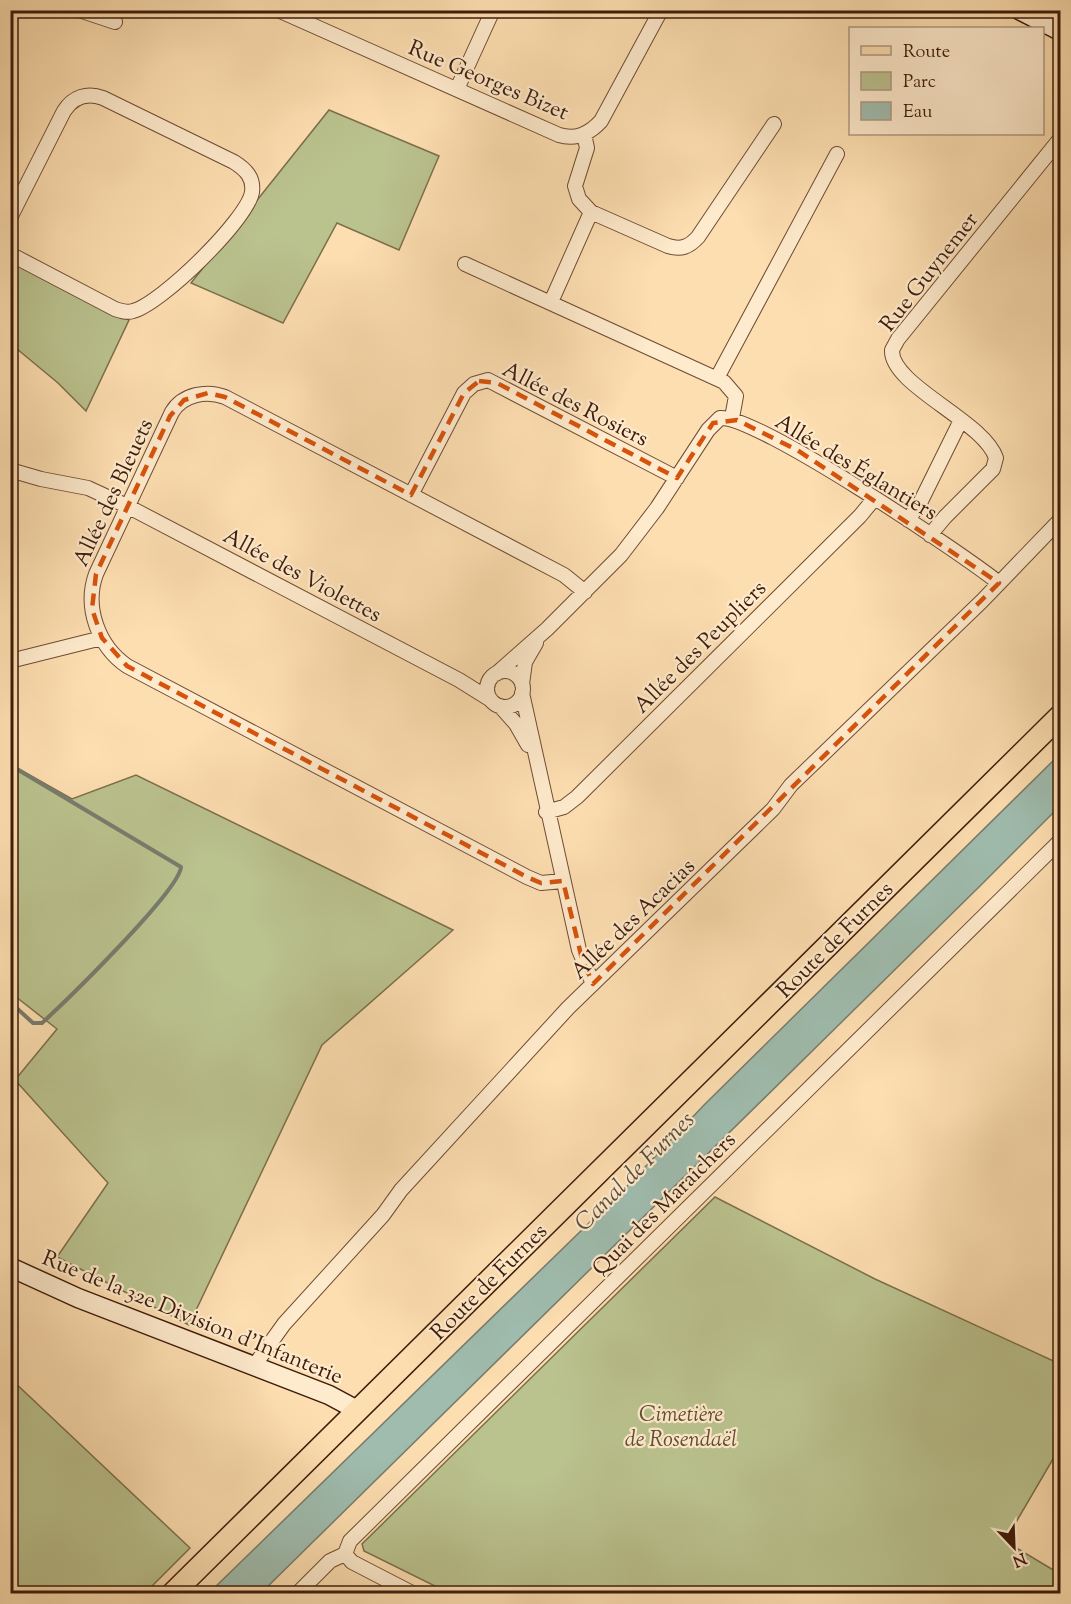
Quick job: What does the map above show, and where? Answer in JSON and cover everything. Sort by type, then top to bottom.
[{"type":"main road","points":[[1019,10],[1060,31]]},
{"type":"main road","name":"Route de Furnes","points":[[172,1593],[1060,716]]},
{"type":"main road","name":"Rue de la 32e Division d'Infanterie","points":[[10,1267],[63,1292],[340,1400],[357,1410]]},
{"type":"street","points":[[79,10],[115,22]]},
{"type":"street","name":"Rue Georges Bizet","points":[[278,10],[559,135],[572,137],[584,134]]},
{"type":"street","points":[[457,89],[493,10]]},
{"type":"street","points":[[661,10],[601,121],[584,134],[587,148],[575,186],[582,203],[591,212],[668,246],[677,248],[689,246],[698,237],[774,124]]},
{"type":"street","points":[[10,218],[64,111],[73,100],[86,95],[103,98],[234,162],[247,172],[252,184],[252,193],[244,207],[195,267],[172,287],[135,311],[115,309],[10,254]]},
{"type":"street","name":"Rue Guynemer","points":[[961,420],[898,370],[892,350],[898,339],[1060,139]]},
{"type":"street","points":[[717,378],[837,154]]},
{"type":"street","points":[[551,302],[591,212]]},
{"type":"street","points":[[465,264],[717,378],[734,392],[735,403],[732,418],[720,418],[713,423],[632,541],[547,629],[493,676],[487,692],[523,734],[536,766]]},
{"type":"street","name":"Allée des Rosiers","points":[[411,495],[464,393],[474,384],[488,380],[677,478]]},
{"type":"street","name":"Allée des Bleuets","points":[[562,881],[542,883],[505,866],[139,672],[115,656],[102,638],[92,609],[93,585],[127,506],[175,408],[190,397],[208,393],[225,397],[564,575],[585,592]]},
{"type":"street","name":"Allée des Églantiers","points":[[732,418],[789,446],[908,520],[999,583]]},
{"type":"street","points":[[908,520],[920,503],[961,420],[991,448],[996,458],[995,465],[930,535]]},
{"type":"street","name":"Allée des Violettes","points":[[10,470],[88,488],[127,506],[459,680],[473,692],[495,703]]},
{"type":"street","name":"Allée des Peupliers","points":[[546,812],[564,807],[577,797],[860,516],[874,499]]},
{"type":"street","name":"Allée des Acacias","points":[[254,1366],[284,1324],[383,1215],[401,1190],[593,984],[773,809],[791,785],[869,707],[905,678],[1060,520]]},
{"type":"street","points":[[547,629],[526,657],[522,689],[536,766],[562,881],[582,959],[593,984]]},
{"type":"street","points":[[11,660],[102,638]]},
{"type":"street","points":[[493,676],[511,673],[522,689]]},
{"type":"street","name":"Allée des Violettes","points":[[459,680],[475,683],[493,676]]},
{"type":"street","points":[[495,703],[514,704],[522,689]]},
{"type":"street","name":"Quai des Maraîchers","points":[[297,1593],[330,1561],[345,1554],[347,1544],[358,1532],[1060,841]]},
{"type":"street","points":[[345,1554],[352,1562],[414,1593]]},
{"type":"highlighted area","points":[[479,381],[497,383],[677,478],[713,423],[737,420],[797,450],[999,583],[593,984],[582,959],[563,881],[541,883],[527,877],[127,666],[102,638],[92,609],[96,574],[170,416],[184,400],[208,393],[225,397],[411,495],[464,393]]},
{"type":"green space","points":[[329,110],[439,156],[399,250],[337,223],[283,323],[191,283]]},
{"type":"green space","points":[[10,258],[129,320],[86,411],[58,383],[11,344]]},
{"type":"green space","points":[[10,764],[72,799],[136,775],[453,930],[322,1045],[189,1325],[57,1257],[108,1183],[15,1080],[57,1029],[11,993]]},
{"type":"green space","name":"Cimetière de Rosendaël","points":[[715,1197],[875,1279],[1060,1364],[1060,1447],[1005,1541],[1060,1574],[1060,1593],[449,1593],[364,1551],[362,1544]]},
{"type":"green space","points":[[11,1379],[190,1548],[145,1593],[11,1593]]},
{"type":"water","points":[[1060,754],[1060,806],[980,886],[261,1593],[209,1593],[627,1186],[704,1105]]},
{"type":"waterway","points":[[10,765],[181,867],[175,880],[142,921],[42,1023],[33,1023],[10,1002]]},
{"type":"water label","name":"Canal de Furnes","points":[[634,1171]]}]
